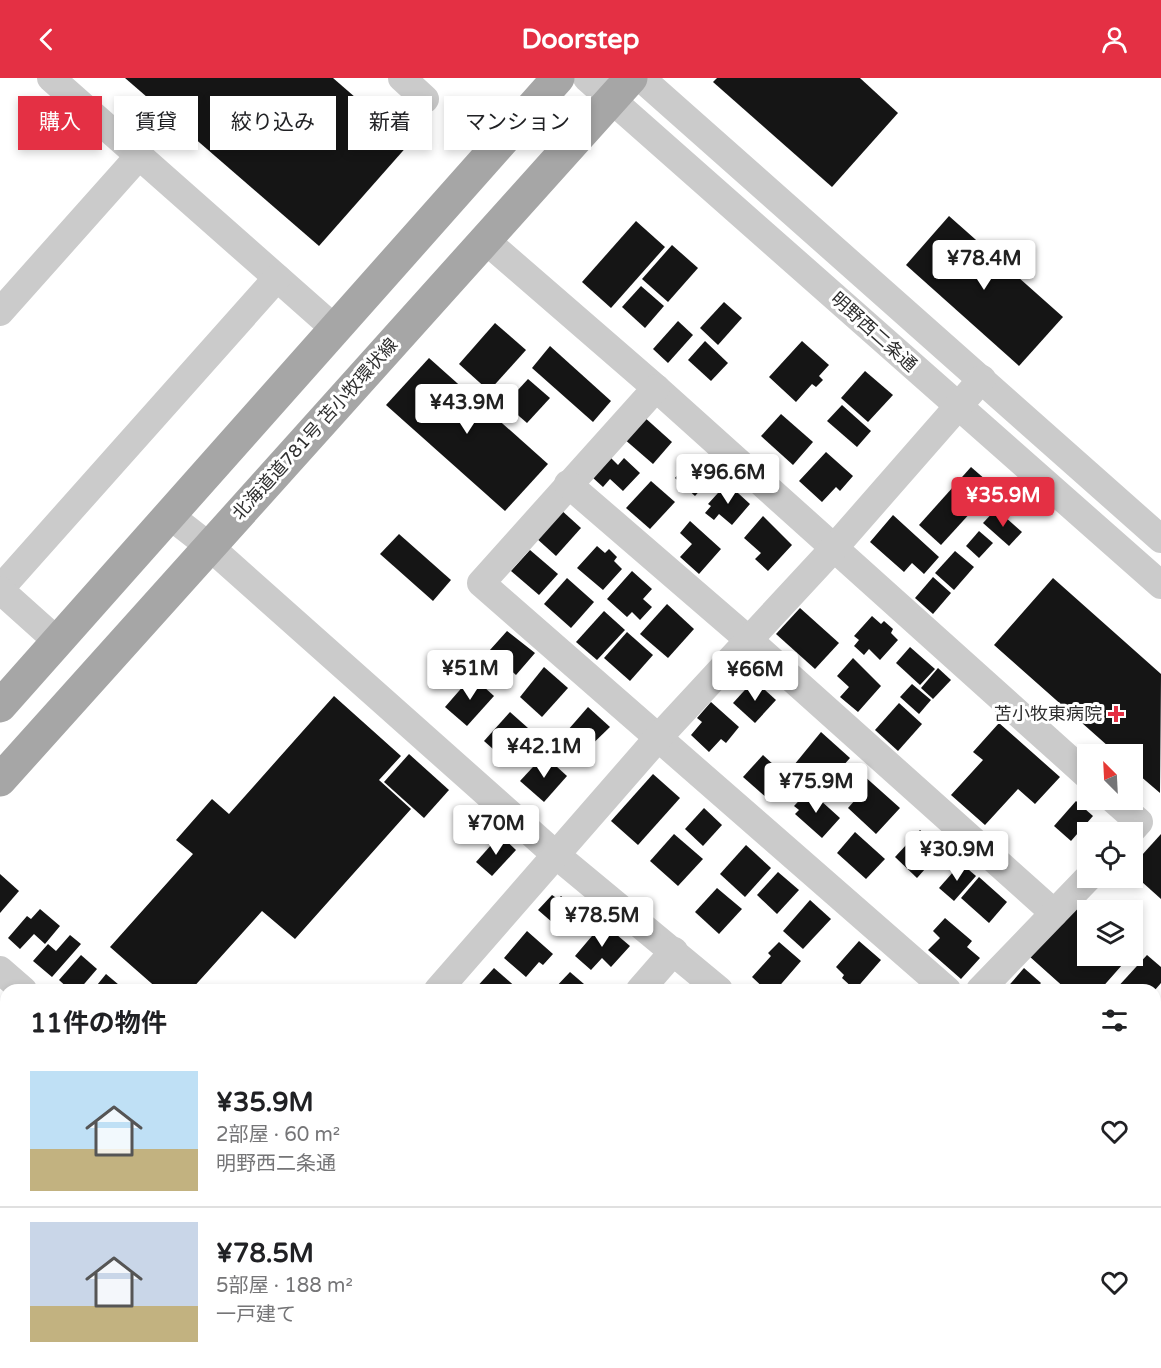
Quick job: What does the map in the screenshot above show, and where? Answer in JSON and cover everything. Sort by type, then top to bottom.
[{"type":"main road","points":[[0,706],[558,78]]},
{"type":"main road","name":"北海道道781号 苫小牧環状線","points":[[0,780],[484,239],[622,89]]},
{"type":"street","points":[[51,78],[335,329]]},
{"type":"street","points":[[402,78],[422,96]]},
{"type":"street","name":"明野西二条通","points":[[587,78],[622,89],[958,407],[1161,585]]},
{"type":"street","name":"明野西二条通","points":[[641,78],[1161,539]]},
{"type":"street","points":[[0,312],[139,156]]},
{"type":"street","points":[[484,239],[656,388],[1077,766]]},
{"type":"street","points":[[57,641],[0,589],[277,278]]},
{"type":"street","points":[[443,984],[657,739],[834,548],[982,379]]},
{"type":"street","points":[[656,388],[480,583],[940,984]]},
{"type":"street","points":[[568,484],[750,640],[1054,914]]},
{"type":"street","points":[[169,515],[210,547],[556,855],[712,984]]},
{"type":"street","points":[[1125,810],[1139,822]]},
{"type":"street","points":[[986,984],[1079,888]]},
{"type":"street","points":[[645,984],[674,951]]},
{"type":"street","points":[[0,970],[17,984]]},
{"type":"building","points":[[125,78],[333,78],[354,96],[348,96],[348,150],[404,150],[319,246],[198,141],[198,96],[146,96]]},
{"type":"building","points":[[717,78],[860,78],[898,113],[832,187],[713,82]]},
{"type":"building","points":[[949,216],[1063,317],[1019,366],[906,265]]},
{"type":"building","points":[[636,221],[665,247],[611,308],[582,282]]},
{"type":"building","points":[[672,245],[698,268],[668,302],[642,279]]},
{"type":"building","points":[[641,286],[664,306],[645,328],[622,307]]},
{"type":"building","points":[[724,302],[742,318],[718,345],[700,328]]},
{"type":"building","points":[[678,321],[693,335],[668,363],[653,349]]},
{"type":"building","points":[[495,323],[526,350],[489,391],[459,364]]},
{"type":"building","points":[[705,341],[728,363],[711,381],[688,360]]},
{"type":"building","points":[[802,341],[829,365],[819,376],[823,380],[816,387],[812,384],[796,402],[769,377]]},
{"type":"building","points":[[550,346],[611,401],[593,422],[532,368]]},
{"type":"building","points":[[429,358],[548,464],[505,511],[386,405]]},
{"type":"building","points":[[865,371],[893,395],[868,422],[841,398]]},
{"type":"building","points":[[528,379],[550,398],[527,423],[505,404]]},
{"type":"building","points":[[842,405],[871,431],[857,447],[827,421]]},
{"type":"building","points":[[781,414],[813,442],[793,465],[761,436]]},
{"type":"building","points":[[643,416],[672,442],[653,464],[623,438]]},
{"type":"building","points":[[826,452],[853,476],[840,491],[836,487],[822,502],[799,481]]},
{"type":"building","points":[[610,457],[618,465],[624,458],[640,473],[623,491],[610,479],[603,487],[592,477]]},
{"type":"building","points":[[693,457],[714,475],[695,496],[675,478]]},
{"type":"building","points":[[971,467],[994,487],[941,545],[919,525]]},
{"type":"building","points":[[651,481],[675,502],[650,529],[626,508]]},
{"type":"building","points":[[727,483],[750,504],[732,525],[719,514],[714,520],[705,513],[711,506],[708,504]]},
{"type":"building","points":[[560,509],[581,528],[556,556],[535,537]]},
{"type":"building","points":[[996,509],[1022,532],[1009,546],[983,523]]},
{"type":"building","points":[[893,515],[939,557],[924,574],[912,563],[904,572],[870,542]]},
{"type":"building","points":[[763,516],[792,545],[768,571],[755,559],[761,553],[744,538]]},
{"type":"building","points":[[690,521],[721,549],[699,574],[680,557],[692,544],[680,533]]},
{"type":"building","points":[[979,531],[993,543],[979,558],[966,546]]},
{"type":"building","points":[[399,534],[451,580],[433,601],[380,554]]},
{"type":"building","points":[[597,546],[605,553],[609,549],[617,557],[614,561],[622,569],[603,590],[577,568]]},
{"type":"building","points":[[530,550],[558,574],[539,595],[511,571]]},
{"type":"building","points":[[955,551],[974,567],[954,590],[935,573]]},
{"type":"building","points":[[632,571],[652,589],[643,599],[652,607],[640,620],[632,612],[627,617],[607,599]]},
{"type":"building","points":[[933,577],[951,593],[933,614],[915,598]]},
{"type":"building","points":[[567,578],[594,602],[571,628],[544,604]]},
{"type":"building","name":"苫小牧東病院","points":[[1053,578],[1161,674],[1160,793],[1143,778],[1143,744],[1106,744],[994,645]]},
{"type":"building","points":[[667,604],[694,629],[668,658],[640,634]]},
{"type":"building","points":[[800,608],[839,643],[815,669],[776,634]]},
{"type":"building","points":[[604,611],[625,630],[597,660],[576,642]]},
{"type":"building","points":[[872,616],[881,624],[884,621],[893,629],[891,633],[898,640],[880,660],[869,649],[864,655],[854,646],[859,640],[854,636]]},
{"type":"building","points":[[507,631],[535,653],[516,675],[506,666],[498,675],[481,660]]},
{"type":"building","points":[[627,632],[653,655],[630,681],[604,658]]},
{"type":"building","points":[[910,647],[935,669],[920,685],[896,663]]},
{"type":"building","points":[[853,658],[881,686],[858,712],[840,697],[849,687],[837,676]]},
{"type":"building","points":[[544,667],[568,688],[542,717],[520,697]]},
{"type":"building","points":[[938,668],[951,680],[933,699],[921,688]]},
{"type":"building","points":[[472,676],[494,696],[467,726],[445,707]]},
{"type":"building","points":[[754,680],[776,700],[755,723],[733,703]]},
{"type":"building","points":[[912,684],[931,700],[919,714],[900,697]]},
{"type":"building","points":[[334,696],[401,756],[379,780],[411,809],[295,939],[262,911],[196,984],[152,984],[110,947],[193,854],[176,840],[212,799],[229,814]]},
{"type":"building","points":[[711,702],[739,727],[726,743],[721,739],[709,752],[691,735],[702,722],[697,718]]},
{"type":"building","points":[[899,703],[922,724],[898,751],[875,730]]},
{"type":"building","points":[[588,707],[610,727],[581,755],[561,738]]},
{"type":"building","points":[[510,712],[537,736],[511,765],[484,741]]},
{"type":"building","points":[[999,723],[1060,777],[1035,804],[1018,789],[985,825],[951,795],[983,760],[973,752]]},
{"type":"building","points":[[821,732],[850,758],[822,790],[794,765]]},
{"type":"building","points":[[409,754],[449,790],[424,818],[384,782]]},
{"type":"building","points":[[544,755],[567,776],[544,802],[520,781]]},
{"type":"building","points":[[763,755],[787,777],[767,798],[743,777]]},
{"type":"building","points":[[653,774],[680,798],[638,845],[611,821]]},
{"type":"building","points":[[863,775],[900,808],[876,834],[848,808],[855,800],[846,793]]},
{"type":"building","points":[[809,790],[840,818],[822,838],[795,814],[799,810],[794,806]]},
{"type":"building","points":[[1076,801],[1077,810],[1086,810],[1093,816],[1088,822],[1077,822],[1077,834],[1071,841],[1054,826]]},
{"type":"building","points":[[704,808],[722,825],[703,846],[685,829]]},
{"type":"building","points":[[920,830],[942,850],[917,878],[895,857]]},
{"type":"building","points":[[855,832],[885,859],[866,879],[837,853]]},
{"type":"building","points":[[674,834],[703,859],[678,886],[650,861]]},
{"type":"building","points":[[1161,834],[1161,899],[1143,883],[1143,854]]},
{"type":"building","points":[[500,835],[516,850],[492,876],[476,862]]},
{"type":"building","points":[[746,845],[771,868],[745,897],[720,874]]},
{"type":"building","points":[[961,863],[976,876],[954,901],[939,888]]},
{"type":"building","points":[[778,872],[799,890],[777,914],[757,895]]},
{"type":"building","points":[[0,874],[19,891],[0,913]]},
{"type":"building","points":[[979,877],[1007,902],[989,923],[961,898]]},
{"type":"building","points":[[717,888],[742,909],[719,934],[695,912]]},
{"type":"building","points":[[552,895],[558,899],[561,896],[584,915],[567,935],[538,910]]},
{"type":"building","points":[[810,900],[831,919],[803,949],[783,931]]},
{"type":"building","points":[[1074,906],[1077,909],[1077,966],[1121,966],[1105,984],[1060,984],[1029,956]]},
{"type":"building","points":[[40,909],[60,926],[45,944],[34,934],[20,949],[8,938],[27,916],[31,919]]},
{"type":"building","points":[[945,918],[972,941],[967,947],[980,958],[961,979],[928,950],[940,938],[933,931]]},
{"type":"building","points":[[603,923],[630,946],[611,967],[602,958],[591,970],[575,956]]},
{"type":"building","points":[[527,931],[553,954],[543,965],[539,962],[526,977],[504,958]]},
{"type":"building","points":[[70,935],[81,944],[52,977],[33,961],[48,944],[56,951]]},
{"type":"building","points":[[859,941],[881,960],[860,984],[848,984],[836,967]]},
{"type":"building","points":[[779,942],[801,961],[781,984],[760,984],[752,977],[771,956],[768,953]]},
{"type":"building","points":[[81,955],[97,969],[84,984],[63,984],[59,980]]},
{"type":"building","points":[[1147,955],[1161,967],[1160,984],[1120,984],[1137,966],[1143,966],[1143,959]]},
{"type":"building","points":[[494,968],[512,984],[479,984]]},
{"type":"building","points":[[1024,968],[1041,983],[1040,984],[1010,984]]},
{"type":"building","points":[[570,972],[584,984],[559,984]]},
{"type":"building","points":[[106,974],[118,984],[98,984]]},
{"type":"place","name":"苫小牧東病院","points":[[1116,714]]}]
